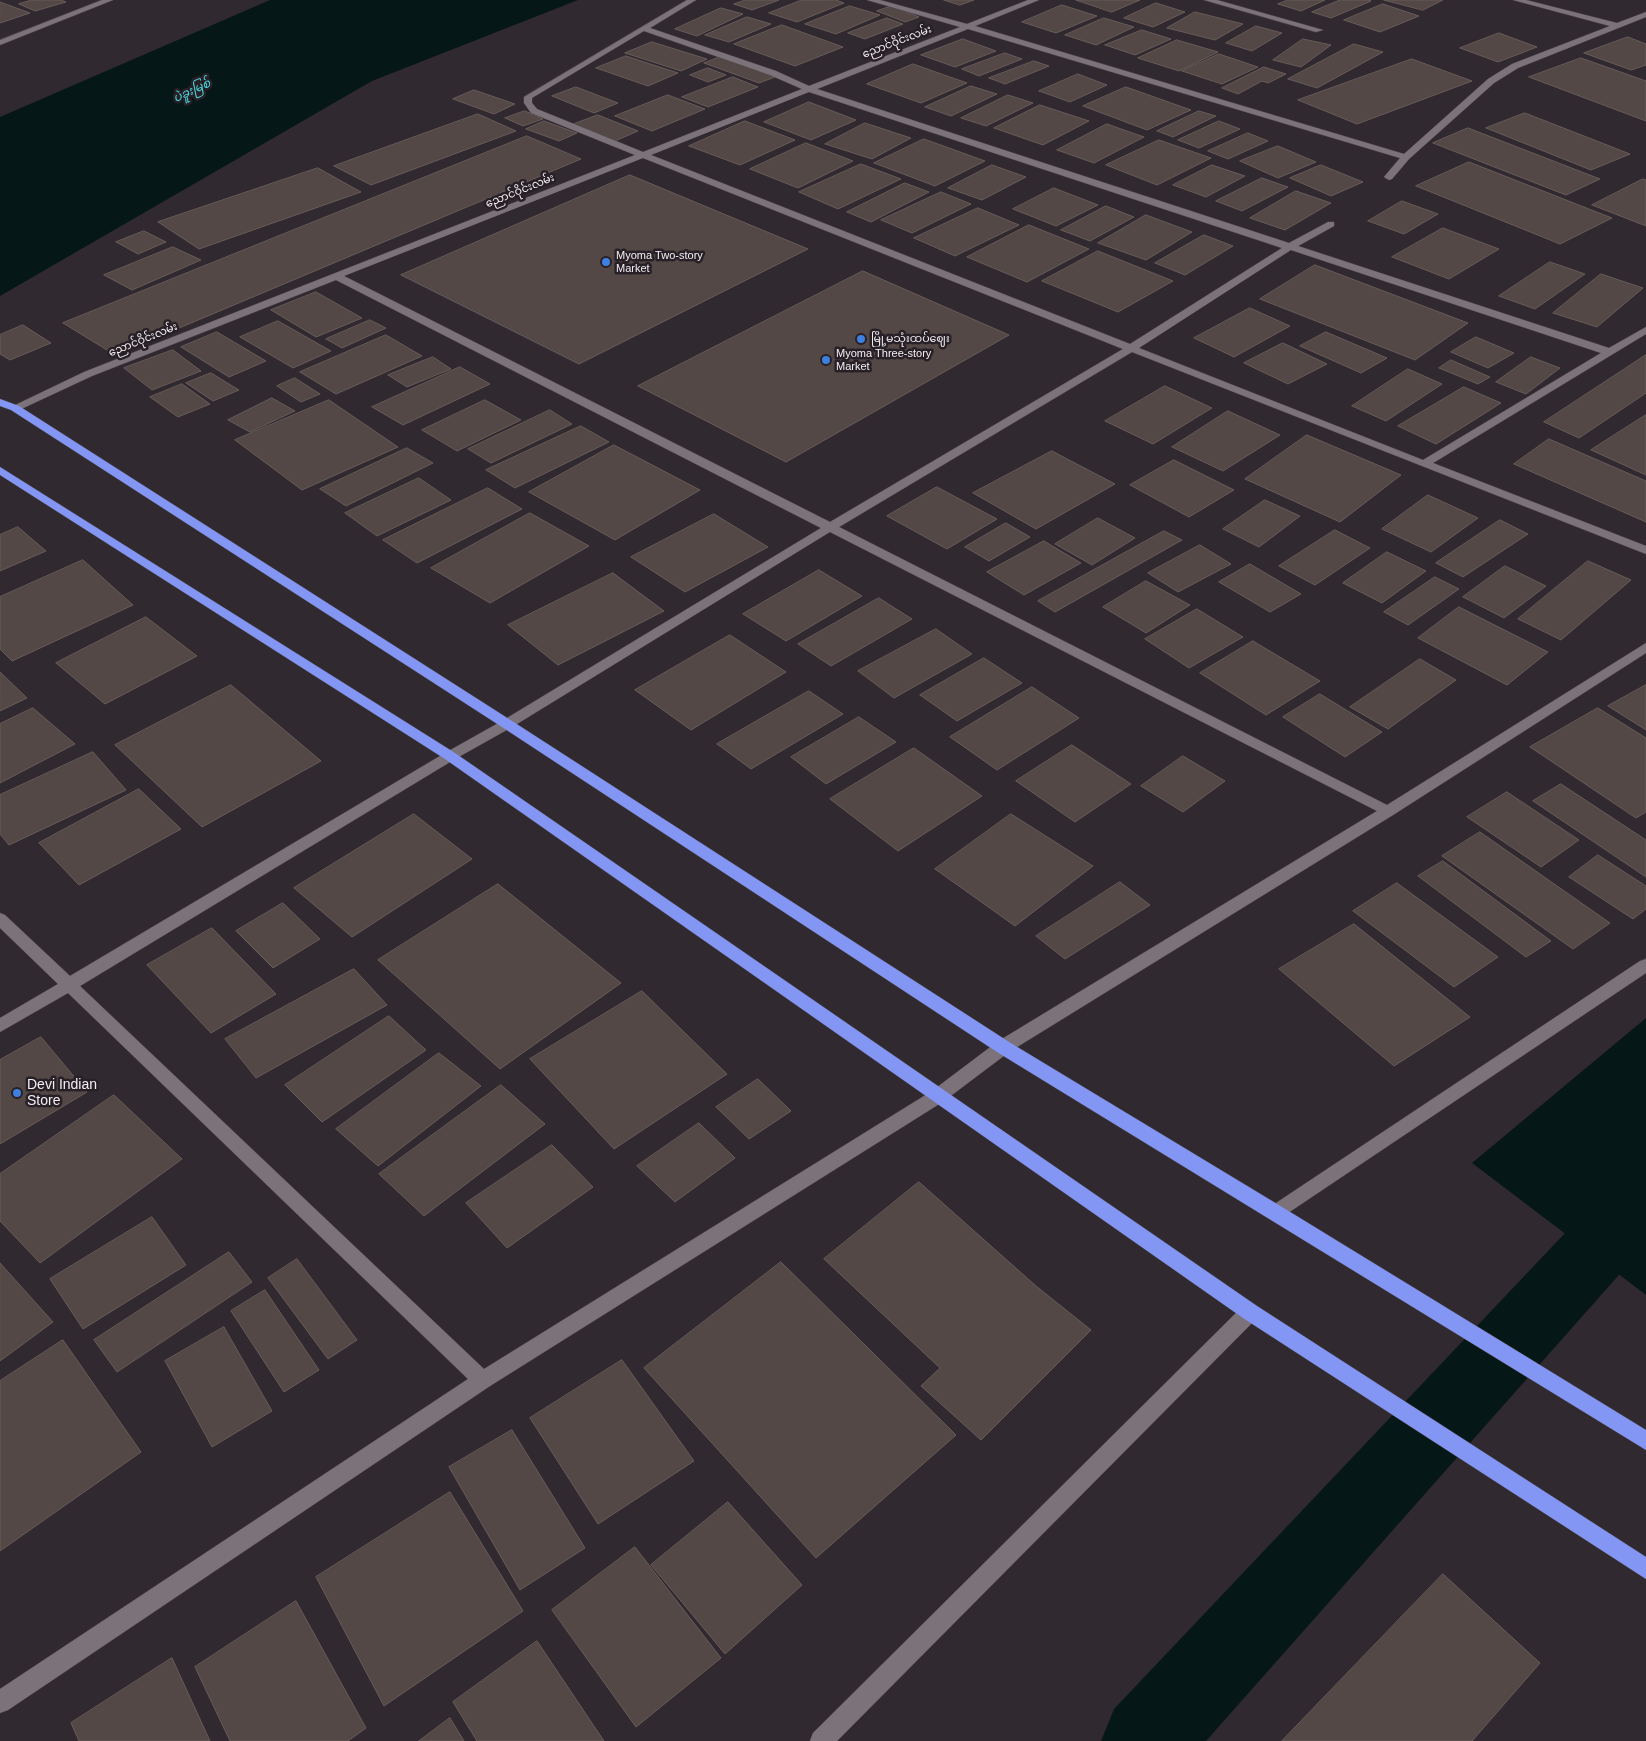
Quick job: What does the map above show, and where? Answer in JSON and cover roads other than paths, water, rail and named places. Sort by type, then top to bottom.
[{"type":"highway","points":[[0,402],[15,408],[507,724],[1003,1047],[1276,1212],[1646,1441]]},
{"type":"highway","points":[[0,470],[450,756],[1250,1312],[1646,1569]]},
{"type":"street","points":[[0,43],[109,0]]},
{"type":"street","points":[[692,0],[528,97],[528,103],[534,111],[1424,464],[1646,550]]},
{"type":"street","points":[[871,0],[969,26],[1406,157]]},
{"type":"street","name":"ညောင်ဝိုင်းလမ်း","points":[[15,408],[88,374],[1035,0]]},
{"type":"street","points":[[1208,0],[1319,30]]},
{"type":"street","points":[[1517,0],[1616,25]]},
{"type":"street","points":[[1389,177],[1406,157],[1491,81],[1516,66],[1646,14]]},
{"type":"street","points":[[645,29],[773,72],[808,89],[1610,352]]},
{"type":"street","points":[[0,1026],[450,756],[507,724],[829,528],[1131,348],[1291,246],[1331,224]]},
{"type":"street","points":[[336,276],[1388,811]]},
{"type":"street","points":[[1424,464],[1646,330]]},
{"type":"street","points":[[0,1702],[483,1380],[938,1096],[1003,1047],[1388,811],[1646,647]]},
{"type":"street","points":[[0,919],[483,1380]]},
{"type":"street","points":[[1276,1212],[1646,965]]},
{"type":"street","points":[[821,1741],[1250,1312]]},
{"type":"water","name":"ပဲခူးမြစ်","points":[[270,0],[578,0],[372,81],[0,296],[0,117]]},
{"type":"water","points":[[1646,1018],[1646,1295],[1472,1163]]},
{"type":"waterway","points":[[1146,1741],[1592,1254]]},
{"type":"place","name":"Myoma Two-story Market","points":[[606,262]]},
{"type":"place","name":"မြို့မသုံးထပ်ဈေး","points":[[861,339]]},
{"type":"place","name":"Myoma Three-story Market","points":[[826,360]]},
{"type":"place","name":"Devi Indian Store","points":[[17,1093]]}]
